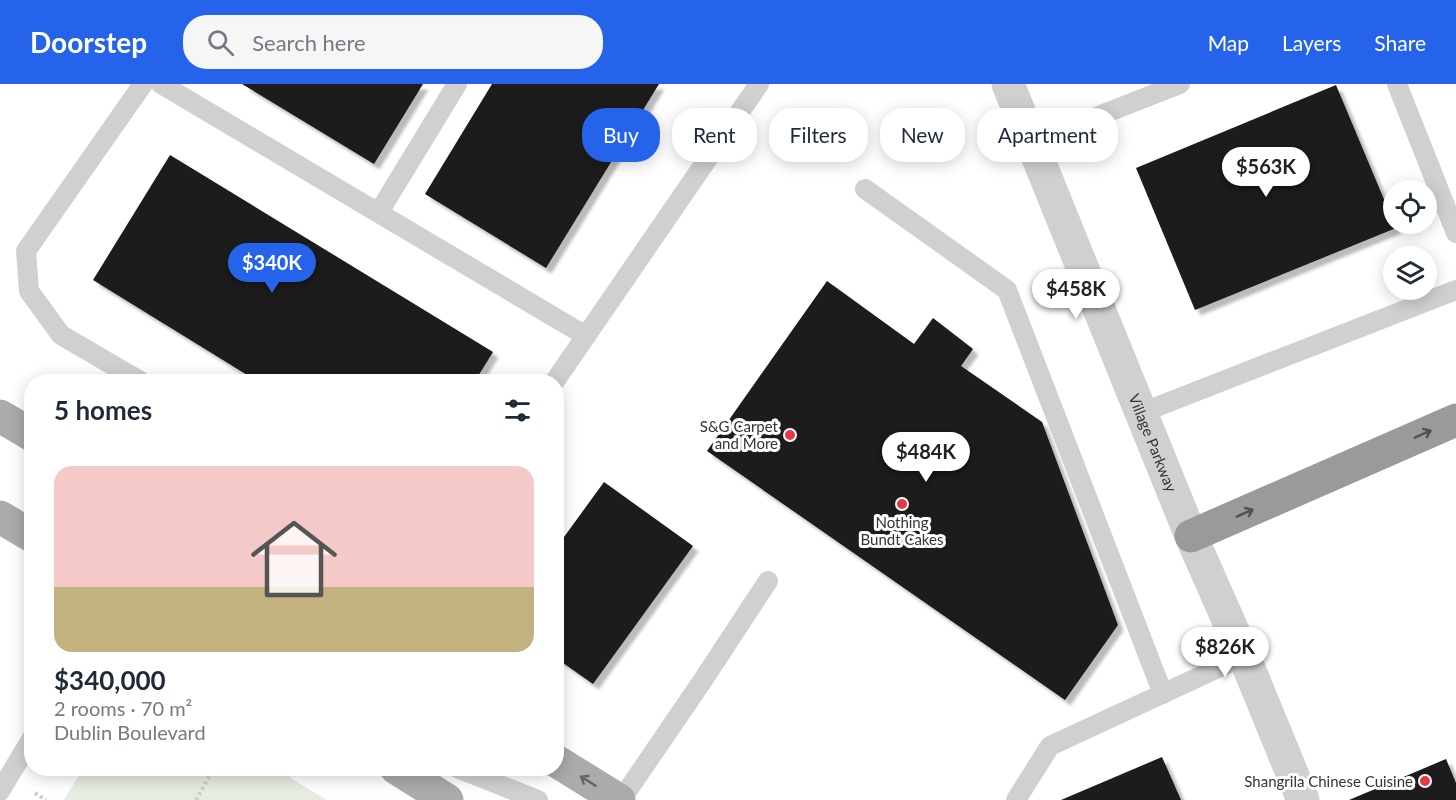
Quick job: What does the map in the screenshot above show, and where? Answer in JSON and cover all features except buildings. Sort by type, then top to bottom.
[{"type":"highway","points":[[1191,536],[1456,420]]},
{"type":"main road","points":[[0,416],[24,430]]},
{"type":"main road","points":[[0,517],[24,531]]},
{"type":"main road","points":[[564,766],[620,800]]},
{"type":"main road","points":[[409,776],[447,800]]},
{"type":"street","name":"Village Parkway","points":[[1008,84],[1018,108]]},
{"type":"street","name":"Village Parkway","points":[[1040,162],[1191,536],[1244,656],[1303,800]]},
{"type":"lane","points":[[128,374],[61,335],[29,291],[26,251],[143,84]]},
{"type":"lane","points":[[161,84],[586,336]]},
{"type":"lane","points":[[379,212],[457,84]]},
{"type":"lane","points":[[560,374],[759,84]]},
{"type":"lane","points":[[1118,108],[1180,84]]},
{"type":"lane","points":[[1397,84],[1456,233]]},
{"type":"lane","points":[[865,189],[1008,290],[1163,694]]},
{"type":"lane","points":[[1141,413],[1456,290]]},
{"type":"lane","points":[[620,800],[768,581]]},
{"type":"lane","points":[[1016,800],[1050,746],[1244,656]]},
{"type":"lane","points":[[0,791],[24,751]]},
{"type":"lane","points":[[477,776],[537,800]]},
{"type":"path","points":[[196,800],[210,776]]},
{"type":"shaded area","points":[[78,776],[290,776],[327,800],[64,800]]},
{"type":"place","name":"S&G Carpet and More","points":[[790,435]]},
{"type":"place","name":"Nothing Bundt Cakes","points":[[902,504]]},
{"type":"place","name":"Shangrila Chinese Cuisine","points":[[1425,781]]}]
